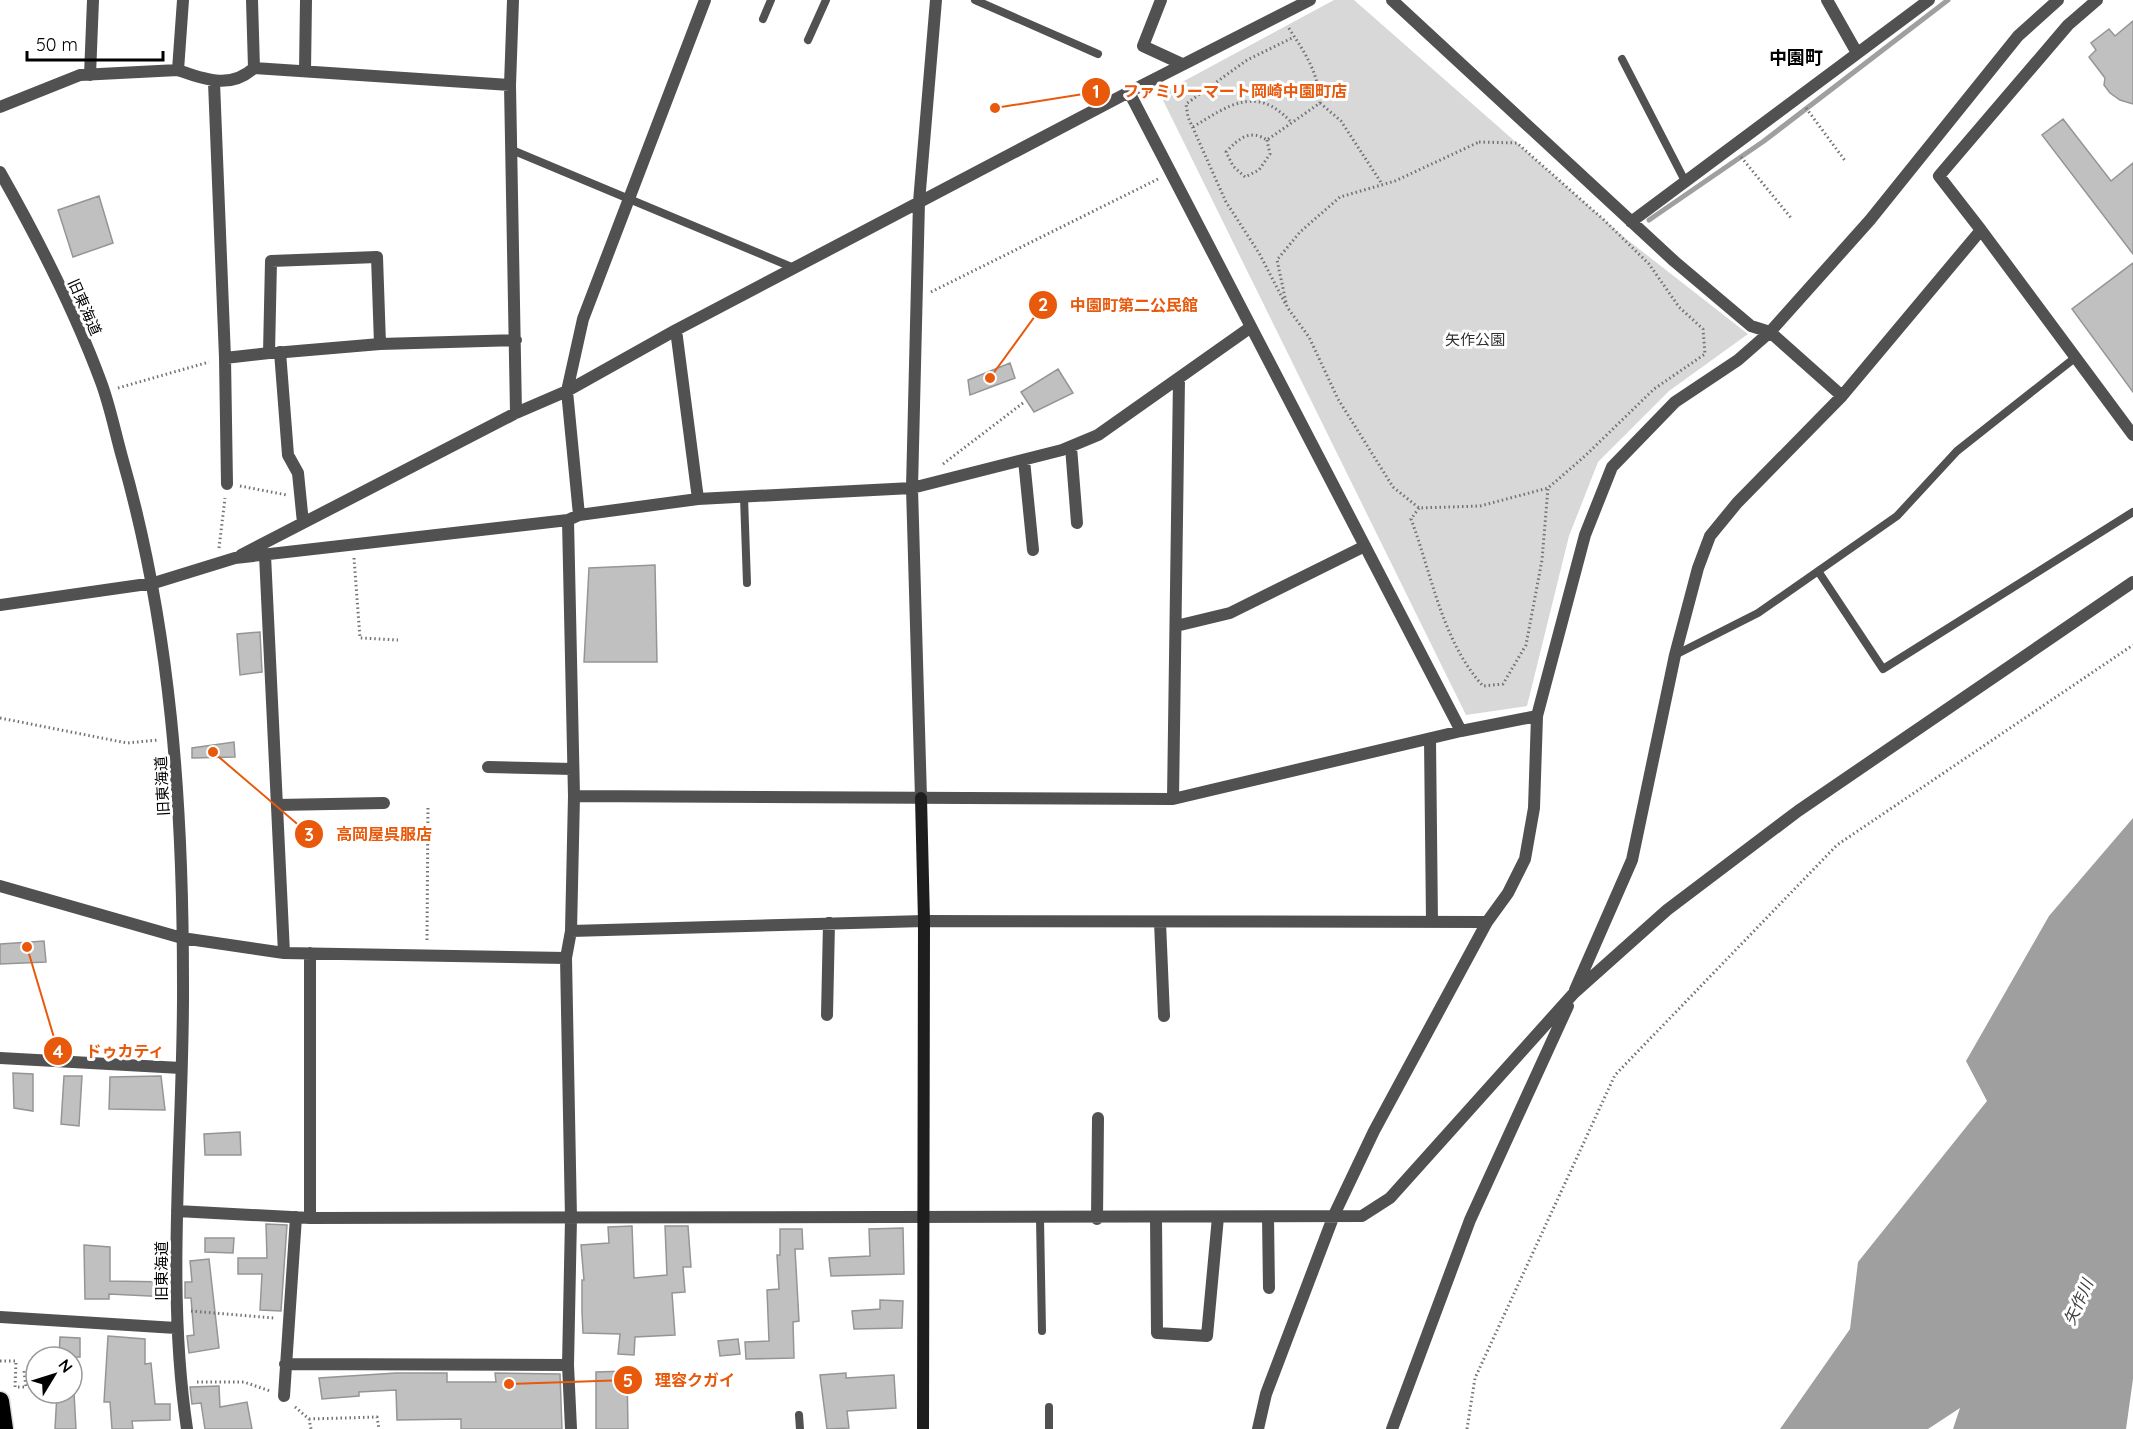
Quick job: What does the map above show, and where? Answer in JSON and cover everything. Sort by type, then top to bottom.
[{"type":"highway","points":[[0,1401],[4,1429]]},
{"type":"street","points":[[90,75],[93,0]]},
{"type":"street","points":[[178,70],[183,0]]},
{"type":"street","points":[[252,0],[254,68]]},
{"type":"street","points":[[305,71],[306,0]]},
{"type":"street","points":[[513,0],[510,85],[516,413]]},
{"type":"street","points":[[571,1429],[568,1365],[571,1218],[566,958],[571,931],[574,796],[574,518],[567,391],[583,319],[705,0]]},
{"type":"street","points":[[923,1429],[924,921],[912,488],[919,202],[936,0]]},
{"type":"street","points":[[1161,0],[1143,46],[1182,64]]},
{"type":"street","points":[[235,558],[516,413],[567,391],[676,330],[919,202],[1182,64],[1310,0]]},
{"type":"street","points":[[1392,0],[1631,222],[1751,326],[1770,332],[1842,396]]},
{"type":"street","points":[[1827,0],[1857,53]]},
{"type":"street","points":[[1631,222],[1929,0]]},
{"type":"street","points":[[1258,1429],[1266,1394],[1334,1215],[1374,1131],[1487,922],[1508,893],[1524,860],[1533,808],[1537,716],[1585,535],[1612,467],[1675,402],[1738,360],[1770,332],[1870,220],[2018,36],[2058,0]]},
{"type":"street","points":[[2097,0],[2068,25],[1939,176],[2133,435]]},
{"type":"street","points":[[0,107],[80,75],[178,70],[214,82],[245,75],[254,68],[510,85]]},
{"type":"street","points":[[214,82],[225,358],[227,484]]},
{"type":"street","points":[[1129,92],[1461,731]]},
{"type":"street","name":"旧東海道","points":[[0,172],[59,285],[104,392],[138,511],[153,583],[174,738],[183,868],[176,1328],[180,1383],[188,1429]]},
{"type":"street","points":[[1392,1429],[1470,1220],[1632,860],[1675,654],[1710,536],[1737,503],[1842,396],[1981,230]]},
{"type":"street","points":[[303,523],[298,473],[288,455],[274,352],[271,261],[376,257],[380,344]]},
{"type":"street","points":[[0,605],[153,583],[235,558],[574,518],[698,499],[912,488],[1071,447],[1098,435],[1251,327]]},
{"type":"street","points":[[676,330],[698,499]]},
{"type":"street","points":[[225,358],[380,344],[516,340]]},
{"type":"street","points":[[1173,799],[1179,379]]},
{"type":"street","points":[[1071,447],[1077,524]]},
{"type":"street","points":[[1024,460],[1033,550]]},
{"type":"street","points":[[1176,626],[1230,613],[1365,546]]},
{"type":"street","points":[[264,555],[284,953]]},
{"type":"street","points":[[177,1211],[310,1218],[922,1219],[1362,1216],[1390,1198],[1574,993],[1667,910],[1765,835],[2133,582]]},
{"type":"street","points":[[574,796],[1173,799],[1461,731],[1537,716]]},
{"type":"street","points":[[1430,739],[1432,922]]},
{"type":"street","points":[[488,768],[573,768]]},
{"type":"street","points":[[277,805],[384,803]]},
{"type":"street","points":[[0,886],[182,938],[284,953],[566,958]]},
{"type":"street","points":[[571,931],[924,921],[1487,922]]},
{"type":"street","points":[[1160,922],[1164,1016]]},
{"type":"street","points":[[826,1015],[829,923]]},
{"type":"street","points":[[310,953],[310,1218]]},
{"type":"street","points":[[0,1058],[181,1068]]},
{"type":"street","points":[[1097,1218],[1098,1118]]},
{"type":"street","points":[[1268,1216],[1269,1288]]},
{"type":"street","points":[[284,1396],[296,1217]]},
{"type":"street","points":[[1156,1218],[1157,1333],[1208,1336],[1218,1217]]},
{"type":"street","points":[[0,1317],[176,1328]]},
{"type":"street","points":[[285,1364],[568,1365]]},
{"type":"lane","points":[[763,19],[771,0]]},
{"type":"lane","points":[[808,40],[826,0]]},
{"type":"lane","points":[[975,0],[1098,54]]},
{"type":"lane","points":[[1622,59],[1686,181]]},
{"type":"lane","points":[[512,150],[794,268]]},
{"type":"lane","points":[[1675,654],[1758,613],[1897,516],[1957,451],[2076,357]]},
{"type":"lane","points":[[744,497],[747,583]]},
{"type":"lane","points":[[1818,571],[1883,669],[2133,512]]},
{"type":"lane","points":[[1040,1218],[1042,1331]]},
{"type":"lane","points":[[1049,1407],[1049,1429]]},
{"type":"lane","points":[[800,1415],[800,1429]]},
{"type":"path","points":[[1280,15],[1311,62],[1320,88],[1320,103],[1341,121],[1382,184]]},
{"type":"path","points":[[1287,307],[1277,260],[1300,232],[1340,197],[1382,184],[1479,142],[1517,143],[1604,220],[1649,264],[1678,308],[1703,329],[1705,354],[1654,389],[1586,456],[1548,488],[1480,506],[1419,508],[1393,487],[1338,399],[1309,337],[1287,307],[1259,253],[1226,202],[1193,127],[1186,104],[1247,60],[1294,37]]},
{"type":"path","points":[[1798,97],[1846,162]]},
{"type":"path","points":[[1193,127],[1221,110],[1244,101],[1258,101],[1277,107],[1290,121]]},
{"type":"path","points":[[1267,140],[1320,103]]},
{"type":"path","points":[[1248,134],[1258,134],[1267,140],[1270,154],[1259,170],[1245,177],[1233,166],[1226,153],[1236,141],[1248,134]]},
{"type":"path","points":[[1732,146],[1792,219]]},
{"type":"path","points":[[916,299],[1171,173]]},
{"type":"path","points":[[104,392],[225,358]]},
{"type":"path","points":[[940,467],[1023,403]]},
{"type":"path","points":[[218,563],[227,484],[300,497]]},
{"type":"path","points":[[1419,508],[1412,519],[1445,623],[1466,668],[1483,686],[1503,684],[1526,645],[1542,561],[1548,488]]},
{"type":"path","points":[[353,545],[360,638],[398,640]]},
{"type":"path","points":[[1467,1429],[1474,1378],[1615,1075],[1837,845],[2133,645]]},
{"type":"path","points":[[0,718],[127,743],[174,738]]},
{"type":"path","points":[[427,954],[428,805]]},
{"type":"path","points":[[176,1309],[288,1319]]},
{"type":"path","points":[[0,1361],[16,1361],[15,1387],[24,1387]]},
{"type":"path","points":[[180,1383],[244,1382],[284,1396],[309,1419],[311,1429]]},
{"type":"path","points":[[309,1419],[377,1417],[379,1429]]},
{"type":"green space","name":"矢作公園","points":[[1334,0],[1354,0],[1625,238],[1748,334],[1669,391],[1598,462],[1569,536],[1527,706],[1466,715],[1160,94]]},
{"type":"water","name":"矢作川","points":[[2133,818],[2133,1379],[2126,1429],[1953,1429],[1960,1408],[1928,1429],[1780,1429],[1850,1329],[1858,1262],[1987,1101],[1966,1061],[2049,916]]},
{"type":"building","points":[[2133,21],[2133,104],[2120,100],[2110,93],[2104,85],[2105,78],[2089,57],[2096,50],[2091,43],[2109,29],[2115,36]]},
{"type":"building","points":[[2063,119],[2111,181],[2133,163],[2133,254],[2042,135]]},
{"type":"building","points":[[99,196],[113,243],[73,257],[58,210]]},
{"type":"building","points":[[2133,263],[2133,392],[2072,309]]},
{"type":"building","points":[[1010,363],[1015,378],[970,395],[968,380]]},
{"type":"building","points":[[1058,369],[1073,393],[1034,412],[1021,392]]},
{"type":"building","points":[[655,565],[657,662],[584,662],[589,568]]},
{"type":"building","points":[[260,632],[262,672],[240,675],[237,634]]},
{"type":"building","points":[[234,742],[235,757],[192,758],[192,748]]},
{"type":"building","points":[[44,941],[46,962],[0,964],[0,944]]},
{"type":"building","points":[[13,1073],[33,1074],[33,1111],[14,1108]]},
{"type":"building","points":[[64,1076],[82,1076],[79,1126],[61,1124]]},
{"type":"building","points":[[161,1076],[165,1110],[109,1109],[110,1077]]},
{"type":"building","points":[[240,1132],[241,1155],[205,1155],[204,1134]]},
{"type":"building","points":[[266,1224],[287,1225],[281,1311],[260,1310],[262,1274],[238,1274],[238,1258],[267,1258]]},
{"type":"building","points":[[632,1226],[634,1278],[667,1275],[665,1226],[688,1226],[691,1267],[683,1267],[685,1292],[672,1293],[675,1335],[635,1337],[634,1355],[618,1354],[620,1334],[583,1333],[582,1312],[582,1280],[584,1280],[581,1245],[609,1243],[608,1227]]},
{"type":"building","points":[[903,1228],[904,1274],[831,1276],[829,1258],[870,1256],[869,1229]]},
{"type":"building","points":[[780,1229],[802,1229],[803,1249],[795,1249],[799,1321],[793,1322],[794,1358],[746,1359],[745,1342],[769,1341],[767,1290],[779,1289],[777,1255],[780,1255]]},
{"type":"building","points":[[205,1238],[234,1238],[233,1253],[205,1252]]},
{"type":"building","points":[[84,1245],[110,1247],[110,1281],[168,1282],[169,1297],[109,1294],[109,1299],[85,1299]]},
{"type":"building","points":[[209,1259],[219,1348],[189,1353],[187,1336],[194,1335],[191,1298],[185,1298],[185,1282],[192,1282],[190,1261]]},
{"type":"building","points":[[880,1300],[903,1301],[902,1328],[854,1329],[852,1311],[880,1309]]},
{"type":"building","points":[[108,1336],[145,1339],[145,1364],[151,1363],[155,1404],[170,1404],[170,1420],[132,1421],[133,1429],[112,1429],[110,1402],[104,1402]]},
{"type":"building","points":[[60,1337],[80,1338],[80,1345],[60,1345]]},
{"type":"building","points":[[738,1339],[740,1354],[720,1356],[718,1341]]},
{"type":"building","points":[[627,1371],[628,1429],[596,1429],[596,1372]]},
{"type":"building","points":[[396,1373],[447,1373],[447,1382],[496,1382],[495,1373],[560,1374],[562,1429],[461,1429],[461,1419],[397,1420],[396,1390],[359,1392],[359,1396],[322,1399],[319,1378]]},
{"type":"building","points":[[846,1373],[846,1378],[894,1375],[896,1408],[847,1411],[849,1428],[827,1429],[820,1375]]},
{"type":"building","points":[[219,1386],[220,1407],[247,1402],[252,1429],[205,1429],[201,1403],[192,1404],[190,1387]]},
{"type":"building","points":[[56,1405],[75,1405],[76,1429],[55,1429]]},
{"type":"waterway","points":[[1649,220],[1764,141],[1948,0]]},
{"type":"place","name":"ファミリーマート岡崎中園町店","points":[[995,108]]},
{"type":"place","name":"中園町第二公民館","points":[[990,378]]},
{"type":"place","name":"高岡屋呉服店","points":[[213,752]]},
{"type":"place","name":"ドゥカティ","points":[[27,947]]},
{"type":"place","name":"理容クガイ","points":[[509,1384]]},
{"type":"district","name":"中園町","points":[[1796,57]]}]
